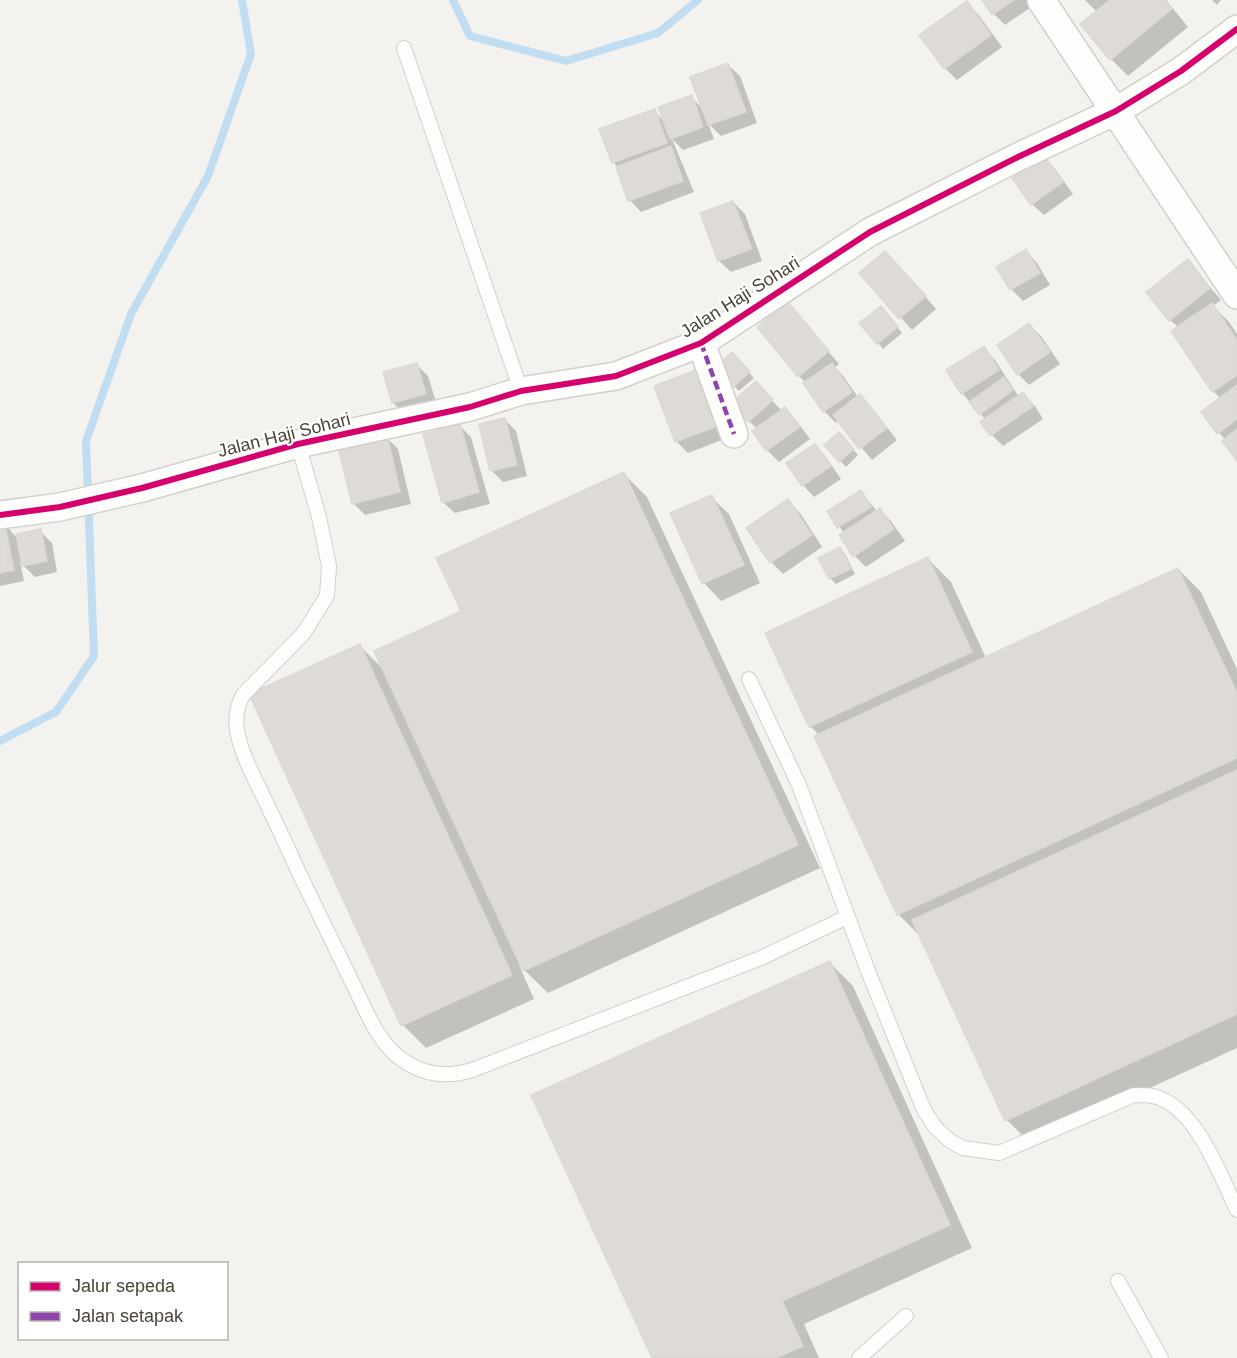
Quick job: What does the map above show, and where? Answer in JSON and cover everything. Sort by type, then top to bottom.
[{"type":"street","points":[[1041,0],[1237,295]]},
{"type":"street","name":"Jalan Haji Sohari","points":[[0,515],[60,507],[142,488],[298,444],[470,407],[521,392],[616,376],[701,342],[870,232],[1018,157],[1116,111],[1182,71],[1237,29]]},
{"type":"street","points":[[701,342],[734,434]]},
{"type":"lane","points":[[404,48],[521,392]]},
{"type":"lane","points":[[298,444],[325,546],[329,573],[327,596],[303,634],[243,695],[236,717],[238,732],[249,767],[342,963],[370,1020],[394,1053],[417,1069],[432,1074],[446,1075],[465,1072],[761,958],[847,917]]},
{"type":"lane","points":[[749,679],[799,785],[847,917],[924,1110],[935,1127],[950,1141],[963,1148],[999,1153],[1134,1095],[1153,1096],[1172,1105],[1189,1120],[1202,1140],[1237,1209]]},
{"type":"lane","points":[[1118,1281],[1161,1358]]},
{"type":"lane","points":[[859,1358],[906,1316]]},
{"type":"building","points":[[982,0],[1014,0],[992,15]]},
{"type":"building","points":[[1110,0],[1164,0],[1172,9],[1110,60],[1080,24]]},
{"type":"building","points":[[967,1],[991,35],[944,69],[919,35]]},
{"type":"building","points":[[728,63],[746,112],[708,125],[690,77]]},
{"type":"building","points":[[692,95],[703,127],[670,139],[658,107]]},
{"type":"building","points":[[655,109],[667,143],[612,163],[599,129]]},
{"type":"building","points":[[671,146],[683,181],[628,201],[616,167]]},
{"type":"building","points":[[1044,156],[1063,182],[1031,205],[1012,178]]},
{"type":"building","points":[[733,201],[752,249],[718,261],[700,213]]},
{"type":"building","points":[[1026,249],[1040,273],[1010,290],[996,267]]},
{"type":"building","points":[[885,251],[926,296],[899,319],[859,273]]},
{"type":"building","points":[[1188,259],[1210,288],[1169,321],[1146,292]]},
{"type":"building","points":[[788,302],[829,351],[798,377],[757,327]]},
{"type":"building","points":[[1212,303],[1237,340],[1237,375],[1212,392],[1171,331]]},
{"type":"building","points":[[881,306],[898,327],[877,344],[859,323]]},
{"type":"building","points":[[1029,323],[1050,352],[1017,375],[997,345]]},
{"type":"building","points":[[984,346],[999,370],[961,394],[946,370]]},
{"type":"building","points":[[732,352],[750,372],[733,387],[716,367]]},
{"type":"building","points":[[417,363],[426,394],[392,403],[383,372]]},
{"type":"building","points":[[832,363],[852,392],[823,412],[803,383]]},
{"type":"building","points":[[699,369],[720,425],[675,442],[654,386]]},
{"type":"building","points":[[1004,377],[1013,390],[979,415],[969,402]]},
{"type":"building","points":[[756,381],[773,400],[748,422],[731,403]]},
{"type":"building","points":[[1237,385],[1237,419],[1217,434],[1201,412]]},
{"type":"building","points":[[1023,392],[1033,406],[990,436],[980,422]]},
{"type":"building","points":[[860,394],[887,428],[859,449],[833,415]]},
{"type":"building","points":[[785,407],[800,427],[766,451],[752,431]]},
{"type":"building","points":[[505,418],[517,465],[490,471],[479,424]]},
{"type":"building","points":[[460,424],[479,492],[442,503],[423,434]]},
{"type":"building","points":[[1237,429],[1237,461],[1222,441]]},
{"type":"building","points":[[839,432],[854,449],[839,462],[824,445]]},
{"type":"building","points":[[387,435],[400,492],[352,504],[338,447]]},
{"type":"building","points":[[815,444],[831,466],[802,486],[786,463]]},
{"type":"building","points":[[624,472],[798,845],[523,971],[374,651],[461,611],[436,558]]},
{"type":"building","points":[[861,490],[871,507],[837,528],[827,511]]},
{"type":"building","points":[[712,495],[744,565],[702,584],[670,513]]},
{"type":"building","points":[[788,499],[812,535],[770,563],[746,528]]},
{"type":"building","points":[[880,508],[894,529],[853,557],[839,535]]},
{"type":"building","points":[[0,521],[4,521],[14,570],[0,573]]},
{"type":"building","points":[[41,529],[47,561],[22,566],[16,534]]},
{"type":"building","points":[[840,547],[851,569],[829,579],[818,558]]},
{"type":"building","points":[[928,557],[972,652],[809,727],[765,633]]},
{"type":"building","points":[[1178,568],[1237,693],[1237,758],[897,915],[814,736]]},
{"type":"building","points":[[360,644],[512,975],[401,1026],[249,694]]},
{"type":"building","points":[[1237,770],[1237,1014],[1005,1121],[912,920]]},
{"type":"building","points":[[830,961],[950,1225],[782,1301],[803,1346],[776,1358],[652,1358],[531,1095]]},
{"type":"waterway","points":[[0,741],[56,712],[94,656],[86,441],[131,314],[208,176],[251,54],[242,0]]},
{"type":"waterway","points":[[453,0],[470,36],[566,61],[658,33],[698,0]]},
{"type":"marked path","points":[[701,343],[734,434]]},
{"type":"cycle path","points":[[0,515],[60,507],[142,488],[298,444],[470,407],[521,391],[616,376],[701,343],[870,232],[1018,157],[1116,111],[1181,71],[1237,29]]}]
